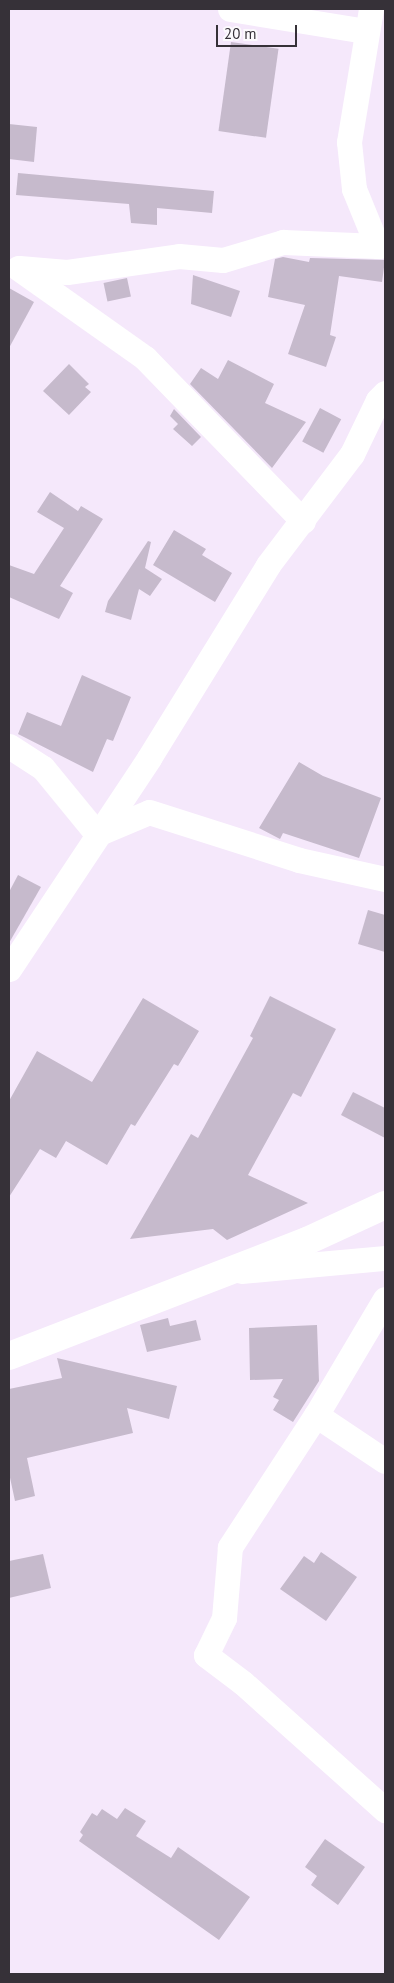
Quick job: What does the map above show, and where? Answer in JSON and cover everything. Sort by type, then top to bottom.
[{"type":"street","points":[[13,268],[67,272],[179,256],[223,260],[284,242],[382,245],[354,190],[348,142],[369,20],[230,9]]},
{"type":"street","points":[[13,268],[145,358],[303,520]]},
{"type":"street","points":[[9,969],[149,758],[268,565],[352,454],[378,400],[385,393]]},
{"type":"street","points":[[9,746],[43,768],[97,834]]},
{"type":"street","points":[[97,834],[149,812],[299,860],[385,879]]},
{"type":"street","points":[[9,1356],[307,1241],[385,1205]]},
{"type":"street","points":[[226,1272],[385,1258]]},
{"type":"street","points":[[385,1299],[316,1415],[230,1547],[224,1618],[206,1655],[243,1683],[385,1810]]},
{"type":"street","points":[[316,1415],[385,1461]]},
{"type":"building","points":[[231,42],[279,49],[266,138],[218,131]]},
{"type":"building","points":[[9,124],[37,127],[34,162],[9,159]]},
{"type":"building","points":[[18,173],[214,191],[212,213],[157,208],[157,225],[131,223],[129,204],[16,195]]},
{"type":"building","points":[[283,257],[309,262],[310,258],[385,260],[382,282],[339,276],[330,335],[336,337],[326,367],[288,354],[305,305],[268,297],[275,259]]},
{"type":"building","points":[[193,275],[240,291],[231,317],[191,304]]},
{"type":"building","points":[[127,278],[131,297],[107,302],[104,283]]},
{"type":"building","points":[[9,288],[34,302],[9,348]]},
{"type":"building","points":[[228,360],[274,384],[265,403],[306,422],[272,468],[190,384],[201,368],[218,379]]},
{"type":"building","points":[[69,364],[89,384],[85,387],[91,392],[69,415],[43,391]]},
{"type":"building","points":[[320,408],[341,419],[323,453],[302,442]]},
{"type":"building","points":[[174,409],[201,437],[192,446],[173,429],[178,424],[170,416]]},
{"type":"building","points":[[50,492],[78,511],[81,506],[103,519],[60,586],[73,593],[59,619],[9,597],[9,565],[34,574],[64,528],[37,512]]},
{"type":"building","points":[[174,530],[206,549],[202,555],[232,573],[215,602],[153,565]]},
{"type":"building","points":[[148,541],[151,542],[145,568],[162,579],[150,596],[139,589],[131,620],[105,612],[108,601]]},
{"type":"building","points":[[82,675],[131,697],[113,741],[107,739],[93,772],[18,734],[27,712],[61,726]]},
{"type":"building","points":[[299,762],[323,776],[381,798],[359,858],[283,833],[280,839],[259,828]]},
{"type":"building","points":[[18,875],[41,887],[9,943],[9,892]]},
{"type":"building","points":[[368,910],[385,915],[385,952],[358,944]]},
{"type":"building","points":[[270,996],[336,1029],[301,1097],[293,1093],[248,1175],[308,1203],[227,1240],[213,1229],[130,1239],[191,1134],[198,1138],[253,1038],[250,1036]]},
{"type":"building","points":[[143,998],[199,1031],[178,1066],[174,1064],[135,1126],[131,1124],[107,1165],[66,1141],[56,1158],[40,1149],[9,1197],[9,1101],[37,1051],[92,1082]]},
{"type":"building","points":[[353,1092],[385,1108],[385,1138],[341,1115]]},
{"type":"building","points":[[168,1318],[170,1326],[196,1320],[201,1340],[147,1352],[140,1325]]},
{"type":"building","points":[[317,1325],[319,1381],[293,1422],[273,1410],[279,1400],[273,1397],[283,1379],[250,1380],[249,1328]]},
{"type":"building","points":[[57,1358],[177,1386],[169,1419],[127,1408],[133,1433],[27,1458],[35,1496],[15,1501],[9,1473],[9,1389],[62,1378]]},
{"type":"building","points":[[321,1552],[357,1577],[326,1621],[280,1589],[304,1556],[314,1563]]},
{"type":"building","points":[[43,1554],[51,1588],[9,1598],[9,1561]]},
{"type":"building","points":[[125,1808],[146,1821],[136,1836],[171,1858],[178,1847],[250,1897],[219,1940],[79,1841],[83,1835],[80,1832],[92,1813],[97,1816],[102,1809],[117,1819]]},
{"type":"building","points":[[325,1839],[365,1867],[338,1905],[311,1885],[317,1876],[305,1867]]}]
